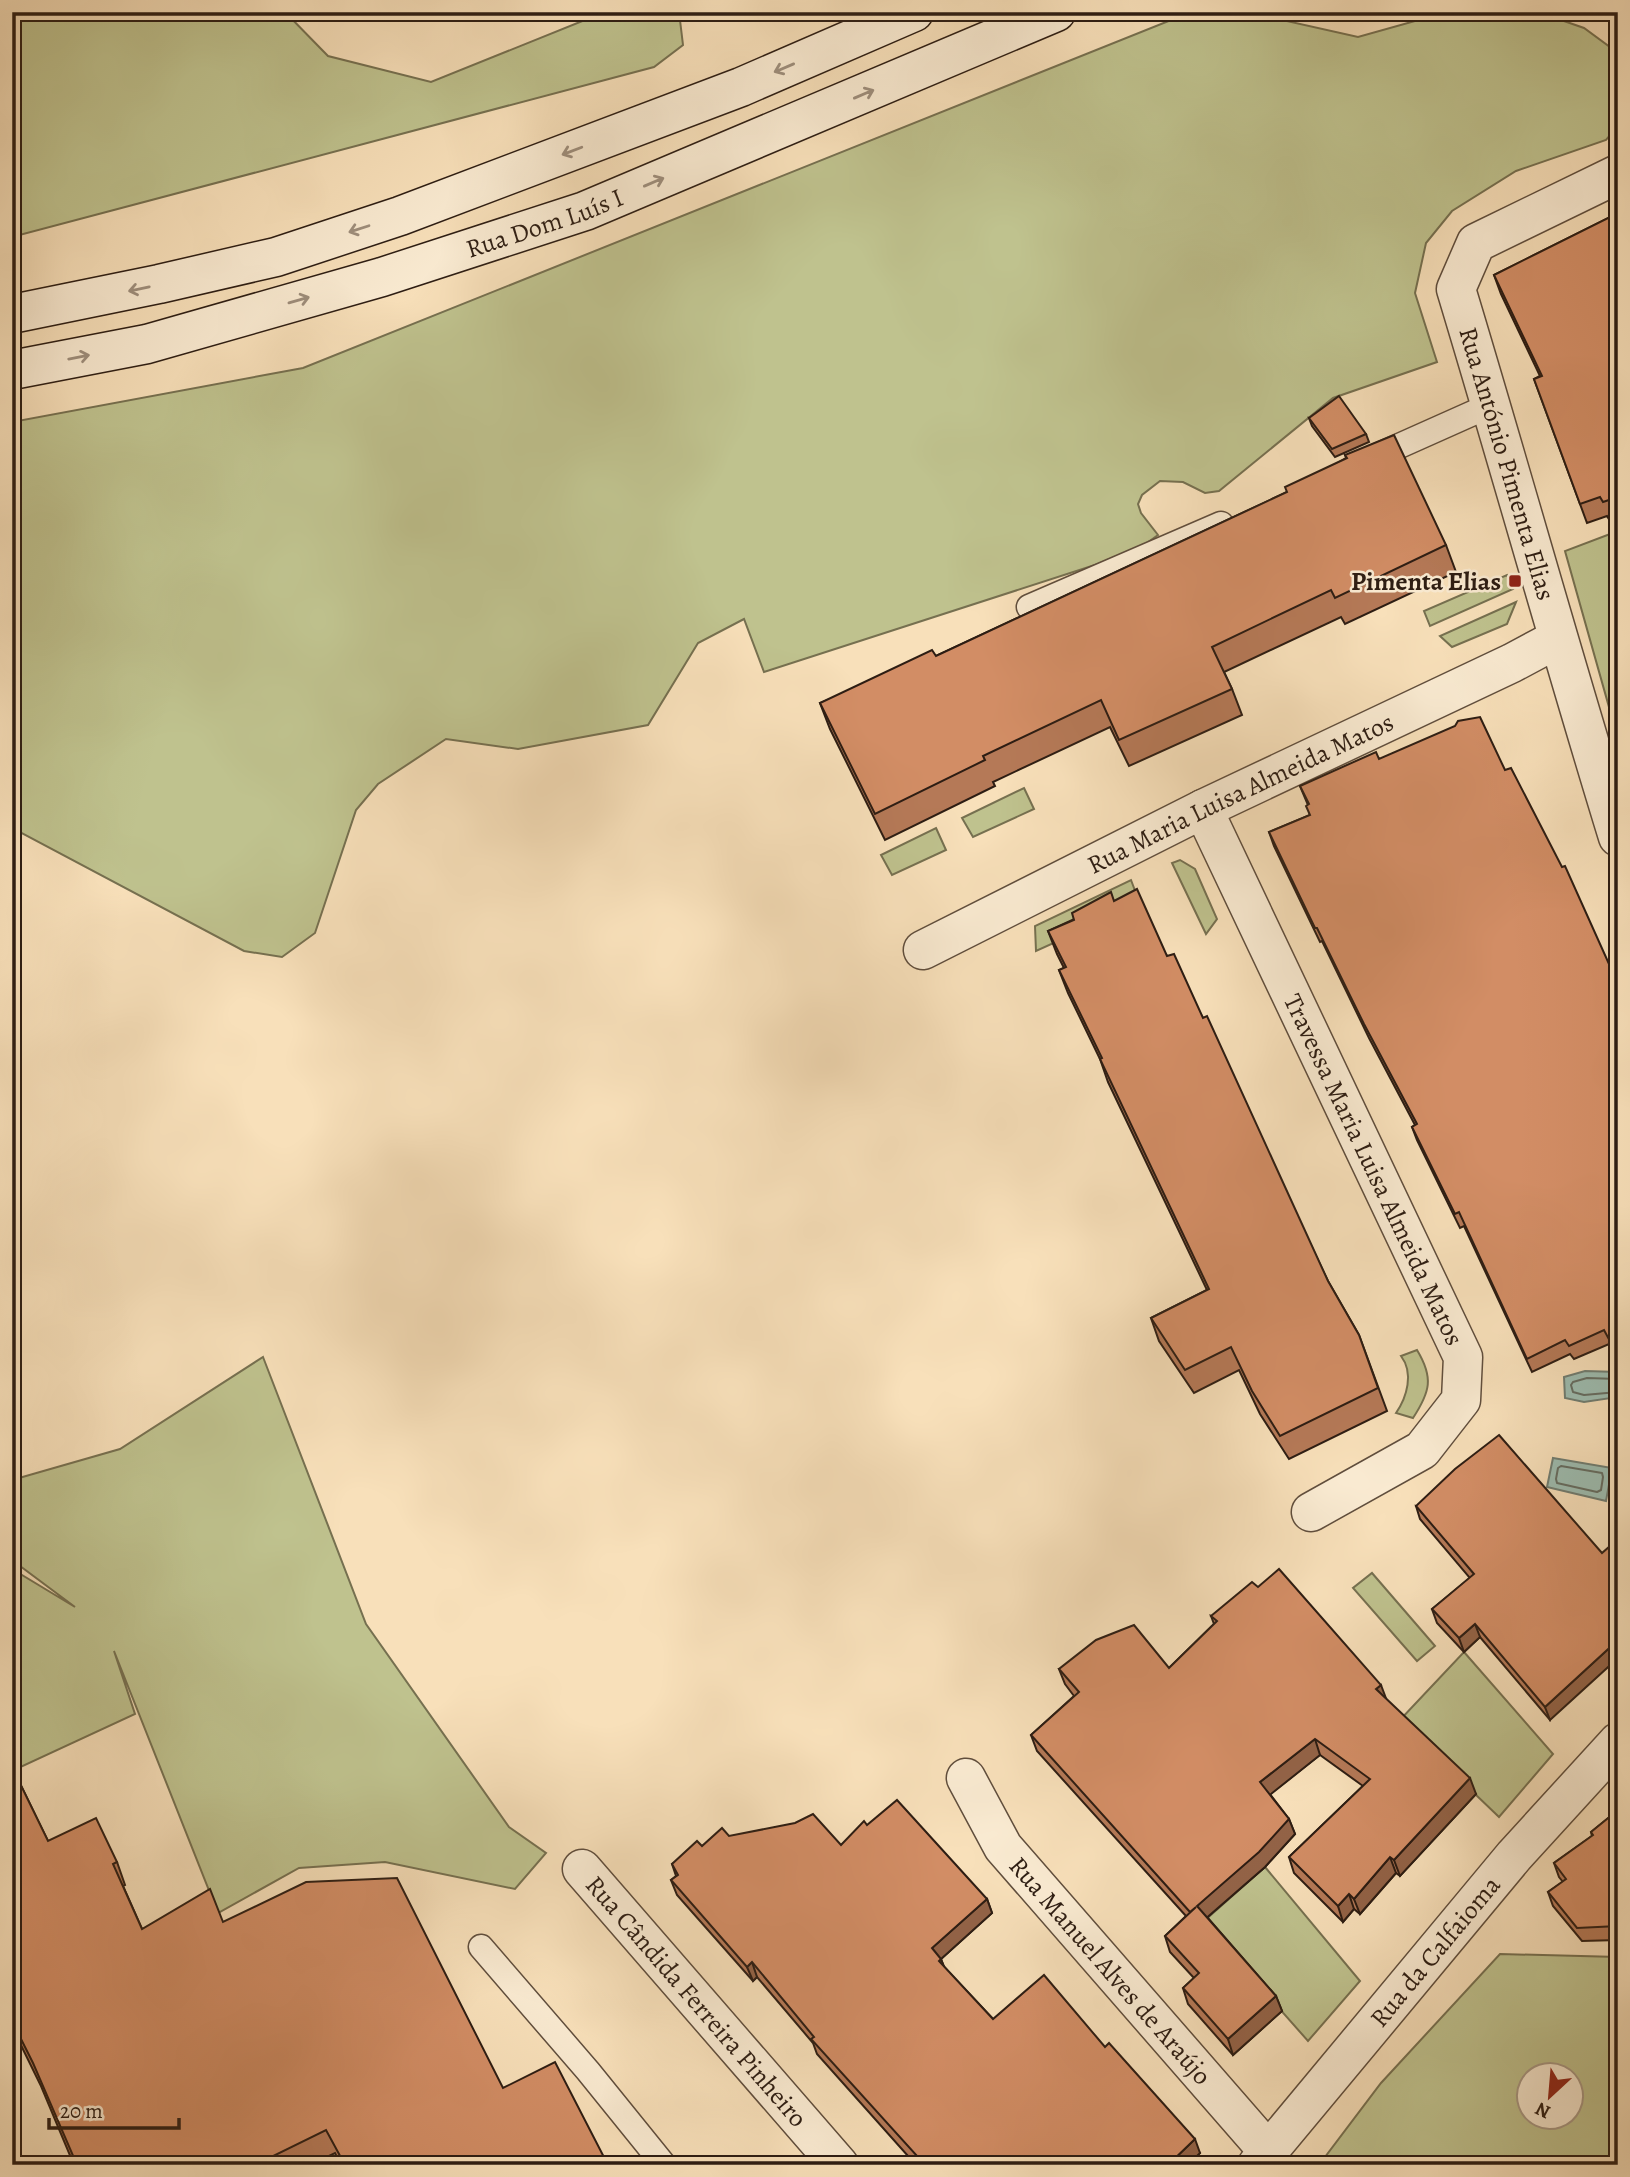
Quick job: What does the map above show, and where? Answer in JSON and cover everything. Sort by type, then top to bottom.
[{"type":"street","name":"Rua Dom Luís I","points":[[12,314],[276,257],[400,216],[741,87],[914,12]]},
{"type":"street","name":"Rua Dom Luís I","points":[[12,370],[148,344],[382,277],[585,211],[1056,12]]},
{"type":"street","name":"Rua António Pimenta Elias","points":[[1618,174],[1476,243],[1455,289],[1618,837]]},
{"type":"street","name":"Rua Maria Luisa Almeida Matos","points":[[923,950],[1203,810],[1557,639]]},
{"type":"street","name":"Travessa Maria Luisa Almeida Matos","points":[[1203,810],[1463,1357],[1461,1400],[1422,1451],[1311,1512]]},
{"type":"street","name":"Rua da Calfaioma","points":[[1263,2158],[1514,1856],[1618,1742]]},
{"type":"street","name":"Rua Manuel Alves de Araújo","points":[[966,1777],[1003,1847],[1263,2158]]},
{"type":"street","name":"Rua Cândida Ferreira Pinheiro","points":[[582,1869],[839,2165]]},
{"type":"lane","points":[[1349,468],[1491,405]]},
{"type":"lane","points":[[1029,607],[1247,512]]},
{"type":"lane","points":[[481,1947],[588,2071],[664,2165]]},
{"type":"green space","points":[[12,12],[285,12],[328,56],[431,82],[585,20],[587,12],[679,12],[683,45],[654,67],[12,237]]},
{"type":"green space","points":[[1191,12],[1247,12],[1358,37],[1447,12],[1538,12],[1584,28],[1618,53],[1618,126],[1606,140],[1516,171],[1452,211],[1426,243],[1415,293],[1437,362],[1333,398],[1219,491],[1205,493],[1183,482],[1160,481],[1142,495],[1138,504],[1141,513],[1158,535],[1144,545],[1098,564],[764,672],[744,619],[698,643],[648,725],[518,749],[446,739],[378,784],[356,810],[315,933],[282,957],[244,951],[12,828],[12,422],[303,368]]},
{"type":"green space","points":[[1618,531],[1618,703],[1609,707],[1565,551]]},
{"type":"green space","points":[[1507,575],[1513,589],[1430,626],[1424,611]]},
{"type":"green space","points":[[1516,602],[1507,624],[1452,647],[1440,636]]},
{"type":"green space","points":[[1024,788],[1034,809],[973,837],[962,818]]},
{"type":"green space","points":[[936,828],[946,850],[892,875],[881,855]]},
{"type":"green space","points":[[1180,860],[1195,869],[1217,919],[1206,934],[1172,863]]},
{"type":"green space","points":[[1131,880],[1140,904],[1036,951],[1035,926]]},
{"type":"green space","points":[[1417,1350],[1426,1369],[1428,1385],[1413,1418],[1396,1413],[1408,1385],[1407,1370],[1401,1356]]},
{"type":"green space","points":[[263,1357],[366,1624],[509,1827],[546,1853],[515,1889],[385,1862],[299,1868],[218,1913],[114,1651],[135,1714],[12,1771],[12,1569],[75,1607],[12,1560],[12,1480],[120,1449]]},
{"type":"green space","points":[[1372,1573],[1435,1646],[1417,1661],[1353,1588]]},
{"type":"green space","points":[[1464,1652],[1553,1754],[1499,1817],[1399,1721]]},
{"type":"green space","points":[[1265,1867],[1360,1981],[1308,2041],[1203,1922]]},
{"type":"green space","points":[[1500,1954],[1618,1957],[1618,2165],[1319,2165],[1381,2083]]},
{"type":"water","points":[[1585,1371],[1618,1372],[1618,1397],[1584,1402],[1565,1398],[1564,1377]]},
{"type":"water","points":[[1553,1458],[1612,1468],[1606,1501],[1547,1487]]},
{"type":"building","points":[[1618,213],[1618,497],[1603,502],[1600,497],[1580,504],[1534,379],[1542,376],[1494,275]]},
{"type":"building","points":[[1339,396],[1366,434],[1332,449],[1309,418]]},
{"type":"building","points":[[1394,435],[1446,545],[1335,598],[1331,590],[1212,647],[1232,689],[1119,740],[1101,700],[983,756],[985,760],[875,814],[820,703],[932,650],[936,656],[1287,492],[1285,487],[1347,458],[1345,455]]},
{"type":"building","points":[[1480,717],[1505,770],[1511,768],[1562,867],[1565,866],[1618,984],[1618,1356],[1604,1330],[1569,1346],[1565,1340],[1527,1359],[1459,1212],[1455,1214],[1412,1127],[1417,1124],[1315,928],[1269,832],[1310,815],[1306,806],[1309,804],[1300,786],[1376,752],[1379,759],[1455,726],[1458,721]]},
{"type":"building","points":[[1137,889],[1167,956],[1174,954],[1203,1018],[1207,1016],[1328,1281],[1359,1335],[1378,1388],[1280,1436],[1252,1391],[1231,1347],[1185,1370],[1151,1318],[1209,1289],[1059,970],[1066,967],[1048,931],[1074,920],[1072,913],[1111,892],[1114,901]]},
{"type":"building","points":[[1499,1435],[1602,1553],[1618,1539],[1618,1640],[1545,1707],[1475,1624],[1459,1638],[1432,1609],[1474,1574],[1416,1506],[1455,1469]]},
{"type":"building","points":[[1279,1569],[1381,1685],[1376,1689],[1470,1778],[1394,1860],[1390,1857],[1354,1899],[1349,1894],[1338,1906],[1289,1857],[1370,1779],[1315,1739],[1260,1782],[1289,1819],[1259,1852],[1197,1906],[1276,1996],[1228,2039],[1183,1988],[1199,1973],[1165,1936],[1196,1907],[1190,1912],[1031,1735],[1079,1692],[1059,1669],[1096,1640],[1134,1625],[1169,1668],[1217,1621],[1211,1616],[1252,1582],[1258,1587]]},
{"type":"building","points":[[12,1767],[48,1841],[96,1818],[117,1862],[113,1864],[142,1929],[210,1889],[223,1922],[306,1882],[397,1878],[503,2088],[555,2062],[608,2165],[345,2165],[326,2130],[255,2165],[77,2165],[12,2021]]},
{"type":"building","points":[[897,1800],[987,1899],[932,1948],[941,1959],[939,1961],[993,2019],[1044,1975],[1105,2047],[1109,2043],[1195,2139],[1168,2165],[918,2165],[915,2161],[918,2157],[811,2039],[814,2037],[752,1962],[747,1967],[671,1880],[678,1875],[672,1864],[697,1841],[702,1846],[722,1828],[729,1836],[795,1823],[813,1814],[841,1845],[864,1821],[867,1825]]},
{"type":"building","points":[[1618,1810],[1618,1926],[1577,1928],[1548,1892],[1566,1879],[1554,1863],[1593,1835],[1591,1832]]},
{"type":"place","name":"Pimenta Elias","points":[[1515,581]]}]
